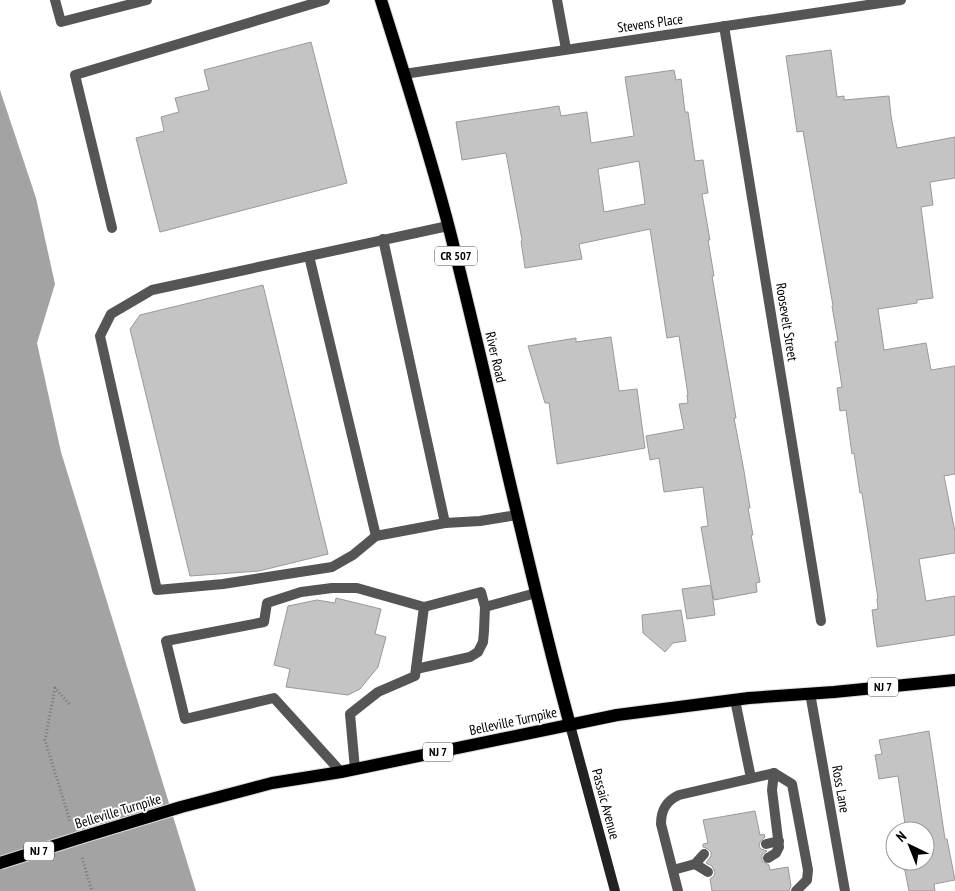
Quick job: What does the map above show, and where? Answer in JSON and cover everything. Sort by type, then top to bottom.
[{"type":"main road","name":"River Road","points":[[381,0],[448,226],[536,593],[570,724]]},
{"type":"main road","name":"Belleville Turnpike","points":[[0,863],[181,807],[272,783],[341,772],[616,715],[810,692],[834,692],[955,680]]},
{"type":"main road","name":"Passaic Avenue","points":[[570,724],[615,891]]},
{"type":"street","points":[[54,0],[61,22],[146,0]]},
{"type":"street","points":[[112,228],[75,75],[325,0]]},
{"type":"street","points":[[557,0],[566,49]]},
{"type":"street","name":"Stevens Place","points":[[404,74],[724,26],[856,3],[901,0]]},
{"type":"street","name":"Roosevelt Street","points":[[724,26],[821,621]]},
{"type":"street","points":[[448,226],[152,290],[110,314],[100,336],[157,590],[223,584],[332,567],[353,555],[376,536],[445,523],[480,521],[517,515]]},
{"type":"street","points":[[383,239],[445,523]]},
{"type":"street","points":[[309,256],[376,536]]},
{"type":"street","points":[[341,772],[274,698],[185,719],[166,641],[264,622],[268,603],[301,592],[332,588],[357,588],[424,607],[480,591],[483,595],[485,607],[483,642],[478,652],[470,657],[416,669]]},
{"type":"street","points":[[485,607],[536,593]]},
{"type":"street","points":[[355,769],[350,714],[378,692],[415,676],[424,607]]},
{"type":"street","name":"Ross Lane","points":[[810,692],[845,891]]},
{"type":"street","points":[[735,700],[751,778]]},
{"type":"street","points":[[768,858],[776,853],[780,841],[772,790],[774,773]]},
{"type":"street","points":[[678,891],[661,824],[664,806],[671,799],[679,795],[774,773],[792,784],[808,870],[807,880],[796,891]]},
{"type":"street","points":[[766,844],[780,841]]},
{"type":"street","points":[[673,870],[695,864],[704,854]]},
{"type":"street","points":[[695,864],[708,872]]},
{"type":"path","points":[[69,704],[55,688],[45,740],[71,825]]},
{"type":"path","points":[[80,853],[92,891]]},
{"type":"shaded area","points":[[0,90],[36,198],[55,284],[37,343],[61,452],[196,891],[0,891]]},
{"type":"building","points":[[311,42],[347,183],[160,232],[136,138],[164,131],[161,117],[179,112],[175,98],[209,90],[204,70]]},
{"type":"building","points":[[831,50],[837,97],[844,96],[844,100],[889,96],[897,148],[955,137],[955,178],[930,182],[933,205],[921,207],[933,298],[917,300],[917,303],[878,309],[884,350],[926,343],[931,370],[955,366],[955,474],[944,476],[955,532],[955,553],[919,559],[926,601],[955,596],[955,635],[877,647],[872,610],[878,609],[878,599],[862,493],[860,493],[854,453],[852,454],[846,410],[840,411],[837,388],[842,387],[835,342],[838,341],[833,306],[803,131],[797,132],[786,56]]},
{"type":"building","points":[[674,70],[676,80],[681,79],[685,112],[688,112],[695,161],[703,160],[708,193],[702,194],[710,240],[708,240],[714,276],[712,276],[736,418],[734,418],[750,508],[748,508],[753,535],[751,535],[760,582],[756,583],[757,592],[714,600],[711,586],[715,615],[687,619],[682,589],[711,585],[701,527],[708,526],[703,487],[664,492],[659,458],[650,460],[646,436],[684,429],[679,404],[688,403],[688,395],[679,336],[667,338],[650,229],[579,244],[582,259],[525,268],[522,240],[506,153],[462,160],[456,122],[559,106],[561,116],[587,112],[591,143],[634,136],[625,77]],"holes":[[[639,161],[645,204],[604,212],[598,169]]]},
{"type":"building","points":[[263,285],[328,554],[259,571],[190,576],[130,329],[140,315]]},
{"type":"building","points":[[611,337],[619,391],[637,389],[645,448],[557,464],[549,403],[545,403],[528,346],[576,338],[576,342]]},
{"type":"building","points":[[336,598],[381,609],[375,634],[386,637],[378,667],[360,689],[348,695],[286,687],[290,669],[274,665],[288,606],[317,600],[335,603]]},
{"type":"building","points":[[681,610],[686,641],[673,643],[665,652],[643,633],[642,615]]},
{"type":"building","points":[[929,731],[945,839],[947,839],[955,880],[934,884],[935,891],[909,891],[905,871],[935,871],[935,821],[905,821],[898,776],[879,779],[875,755],[882,754],[879,740]]},
{"type":"building","points":[[755,811],[760,835],[764,834],[765,837],[759,846],[767,851],[762,855],[762,861],[769,865],[770,870],[788,867],[791,886],[789,891],[712,891],[710,879],[714,876],[715,872],[712,866],[706,863],[711,856],[711,852],[703,847],[703,844],[708,843],[703,820]]}]
